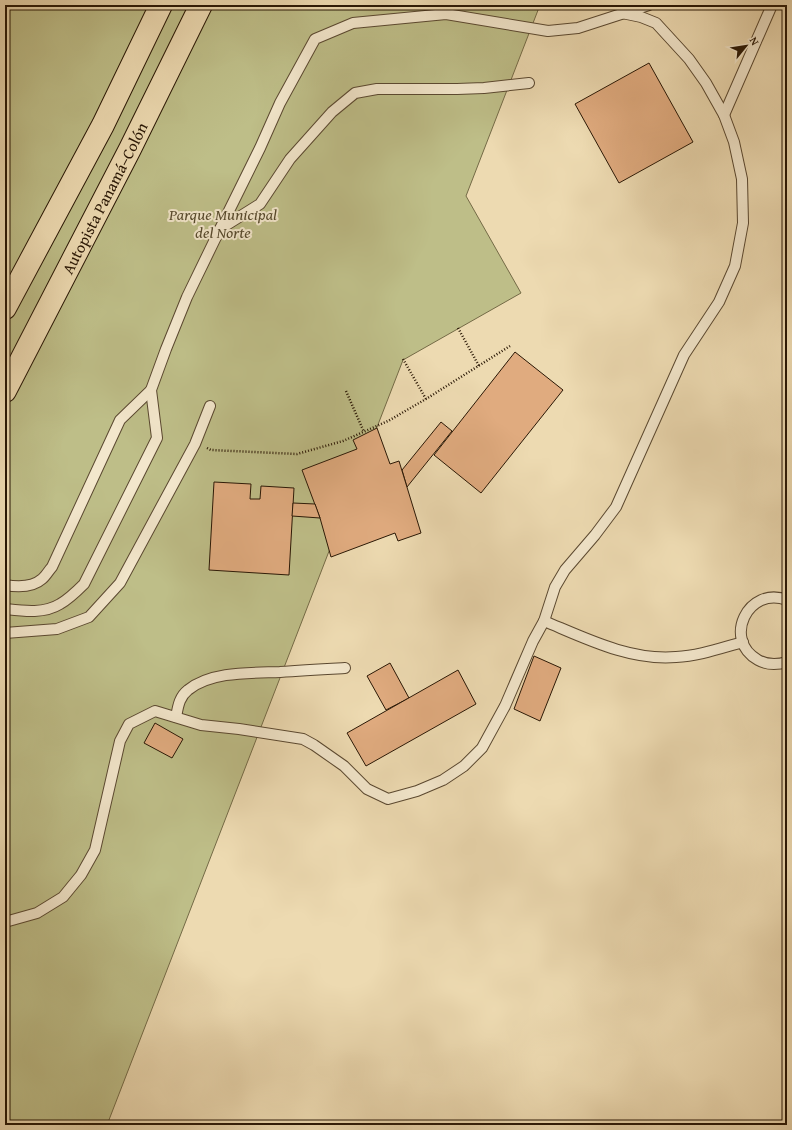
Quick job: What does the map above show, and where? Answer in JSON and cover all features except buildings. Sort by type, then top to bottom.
[{"type":"highway","points":[[5,308],[103,125],[161,5]]},
{"type":"highway","name":"Autopista Panamá–Colón","points":[[5,391],[130,149],[201,5]]},
{"type":"lane","points":[[5,585],[16,587],[32,585],[42,579],[52,566],[120,420],[151,390],[168,342],[187,297],[236,194],[260,148],[280,103],[315,39],[353,23],[446,14],[548,31],[578,28],[649,5]]},
{"type":"lane","points":[[724,115],[772,5]]},
{"type":"lane","points":[[5,922],[37,913],[63,897],[81,874],[95,850],[120,741],[129,724],[155,711],[201,725],[302,739],[314,745],[344,766],[367,789],[388,799],[417,791],[443,780],[464,766],[482,748],[505,706],[533,641],[544,621],[556,587],[565,570],[595,535],[616,507],[684,355],[719,302],[735,266],[743,223],[742,179],[734,142],[724,115],[694,65],[670,37],[656,24],[640,17],[622,13]]},
{"type":"lane","points":[[220,229],[260,204],[290,159],[332,112],[355,93],[377,89],[484,88],[529,83]]},
{"type":"lane","points":[[5,609],[27,611],[48,609],[61,604],[84,584],[157,438],[151,390]]},
{"type":"lane","points":[[5,633],[57,629],[89,617],[120,583],[195,444],[210,406]]},
{"type":"lane","points":[[787,600],[776,597],[758,601],[744,614],[740,633],[747,651],[754,658],[771,664],[781,664],[787,662]]},
{"type":"lane","points":[[544,621],[600,645],[644,656],[676,657],[693,655],[743,642]]},
{"type":"lane","points":[[176,717],[178,702],[187,691],[198,683],[214,678],[236,674],[345,668]]},
{"type":"path","points":[[458,328],[479,366]]},
{"type":"path","points":[[195,444],[212,450],[297,454],[343,440],[388,421],[510,346]]},
{"type":"path","points":[[403,359],[426,399]]},
{"type":"path","points":[[346,391],[364,432]]},
{"type":"green space","name":"Parque Municipal del Norte","points":[[5,5],[540,5],[466,196],[521,293],[403,360],[107,1125],[5,1125]]}]
